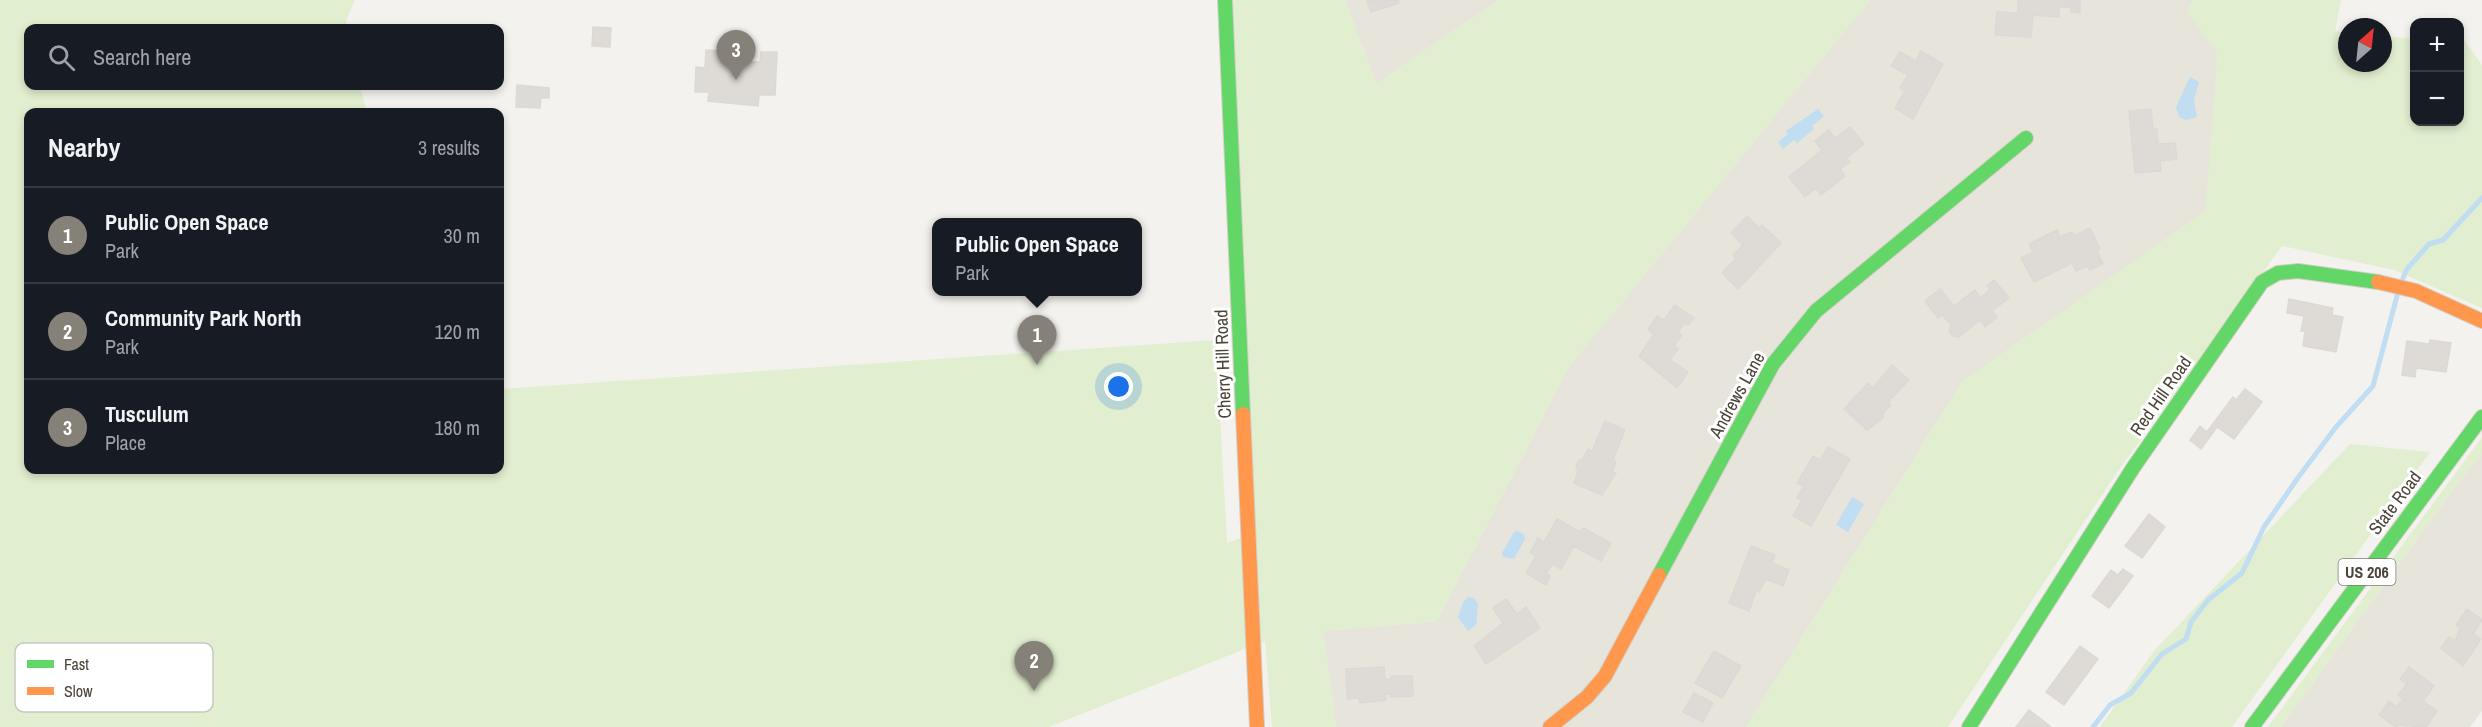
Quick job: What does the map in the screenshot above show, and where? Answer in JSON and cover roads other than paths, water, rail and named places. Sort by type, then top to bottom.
[{"type":"main road","name":"Cherry Hill Road","points":[[1225,0],[1257,727]]},
{"type":"main road","name":"Andrews Lane","points":[[1550,727],[1587,697],[1605,676],[1773,364],[1795,334],[1842,287],[2026,138]]},
{"type":"main road","name":"Red Hill Road","points":[[1969,727],[2133,468],[2262,282],[2278,273],[2298,271],[2393,284],[2416,291],[2482,321]]},
{"type":"main road","name":"State Road","points":[[2252,727],[2482,417]]},
{"type":"water","points":[[2190,77],[2199,82],[2194,100],[2197,117],[2186,120],[2179,117],[2176,107]]},
{"type":"water","points":[[1818,109],[1824,116],[1812,126],[1814,129],[1797,143],[1794,140],[1783,149],[1778,142],[1788,134],[1786,131]]},
{"type":"water","points":[[1852,497],[1864,504],[1848,532],[1836,525]]},
{"type":"water","points":[[1514,532],[1524,534],[1525,539],[1514,559],[1503,557],[1502,553]]},
{"type":"water","points":[[1468,597],[1474,598],[1478,604],[1476,625],[1468,631],[1458,617],[1463,602]]},
{"type":"waterway","points":[[2403,278],[2407,269],[2429,244],[2443,240],[2482,198]]},
{"type":"waterway","points":[[2093,727],[2110,705],[2131,693],[2162,654],[2186,639],[2191,622],[2208,600],[2242,573],[2264,527],[2297,479],[2336,427],[2373,386],[2398,292]]},
{"type":"place","name":"Tusculum","points":[[736,80]]},
{"type":"place","name":"Public Open Space","points":[[1037,365]]},
{"type":"place","name":"Community Park North","points":[[1034,691]]}]
